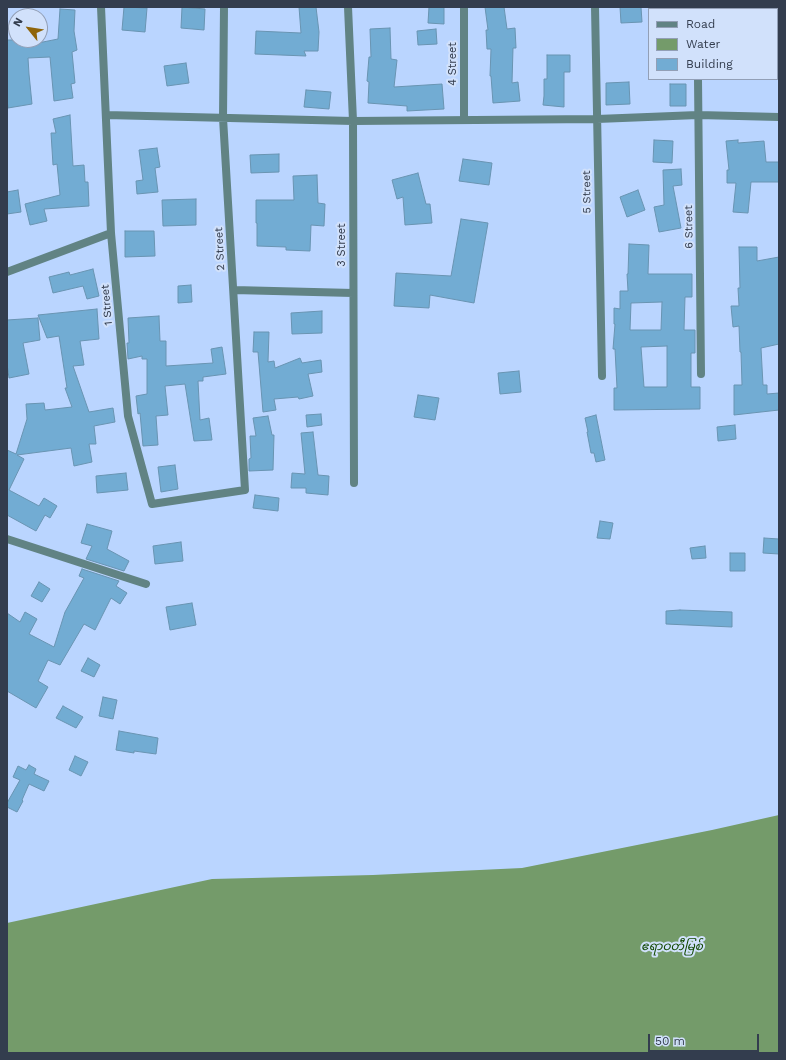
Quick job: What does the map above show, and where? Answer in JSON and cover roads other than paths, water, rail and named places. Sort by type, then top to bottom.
[{"type":"street","name":"1 Street","points":[[101,7],[111,233],[128,416],[152,504],[245,490]]},
{"type":"street","name":"2 Street","points":[[224,7],[224,118],[245,490]]},
{"type":"street","name":"3 Street","points":[[348,7],[353,121],[354,483]]},
{"type":"street","name":"4 Street","points":[[464,7],[464,120]]},
{"type":"street","name":"5 Street","points":[[595,7],[602,376]]},
{"type":"street","name":"6 Street","points":[[698,80],[701,374]]},
{"type":"street","points":[[106,115],[353,121],[597,119],[698,115],[779,117]]},
{"type":"street","points":[[7,272],[111,233]]},
{"type":"street","points":[[234,290],[354,293]]},
{"type":"street","points":[[7,539],[146,584]]},
{"type":"water","name":"ဧရာဝတီမြစ်","points":[[779,815],[779,1053],[7,1053],[7,923],[212,879],[373,875],[522,868]]}]
